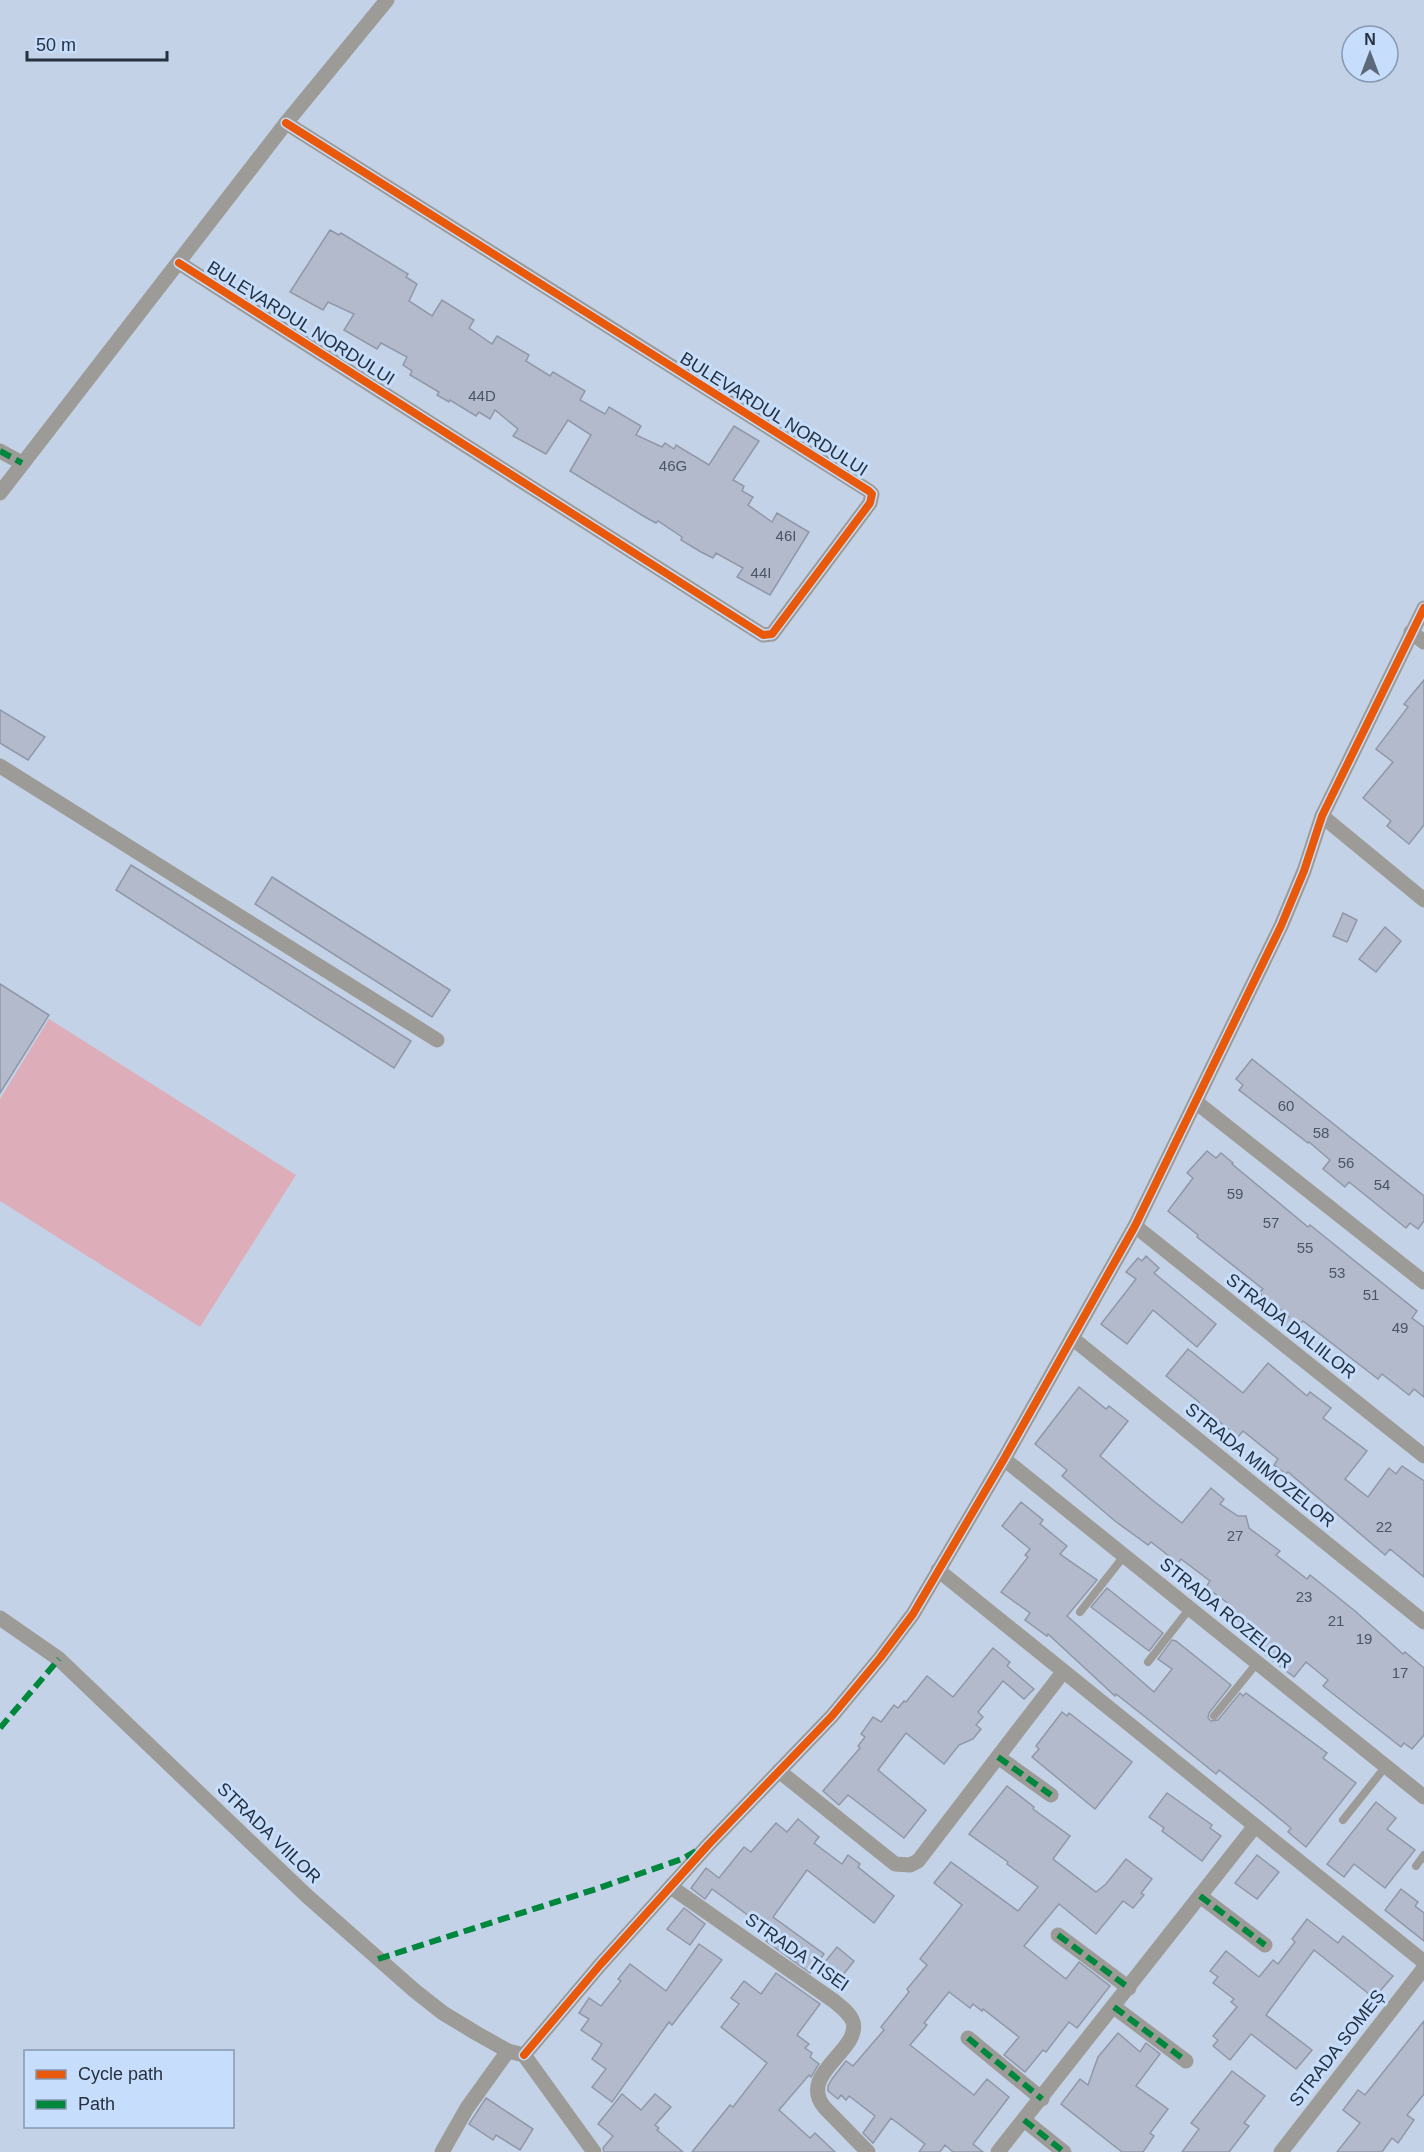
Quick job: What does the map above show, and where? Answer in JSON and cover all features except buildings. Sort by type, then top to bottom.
[{"type":"street","name":"BULEVARDUL NORDULUI","points":[[0,493],[286,123],[387,0]]},
{"type":"street","name":"BULEVARDUL NORDULUI","points":[[178,263],[763,635],[771,634],[870,503],[872,494],[869,491],[286,123]]},
{"type":"street","points":[[0,451],[22,463]]},
{"type":"street","points":[[594,2152],[524,2055],[600,1965],[709,1844],[832,1716],[913,1614],[1004,1459],[1135,1226],[1281,926],[1304,871],[1322,816],[1424,608]]},
{"type":"street","points":[[1411,632],[1424,642]]},
{"type":"street","points":[[0,766],[437,1040]]},
{"type":"street","points":[[1322,816],[1424,900]]},
{"type":"street","points":[[1196,1102],[1424,1282]]},
{"type":"street","name":"STRADA DALIILOR","points":[[1135,1226],[1424,1456]]},
{"type":"street","name":"STRADA MIMOZELOR","points":[[1072,1338],[1424,1622]]},
{"type":"street","name":"STRADA ROZELOR","points":[[1004,1459],[1424,1797]]},
{"type":"street","points":[[938,1570],[1424,1962]]},
{"type":"street","name":"STRADA VIILOR","points":[[0,1618],[59,1659],[307,1896],[415,1991],[443,2013],[508,2051],[524,2055]]},
{"type":"street","points":[[779,1771],[895,1864],[910,1865],[918,1861],[1063,1672]]},
{"type":"street","points":[[998,1757],[1051,1795]]},
{"type":"street","points":[[998,2152],[1255,1826]]},
{"type":"street","name":"STRADA TISEI","points":[[671,1887],[848,2013],[852,2021],[852,2035],[818,2082],[817,2094],[825,2108],[868,2152]]},
{"type":"street","points":[[1200,1896],[1265,1945]]},
{"type":"street","points":[[1058,1935],[1129,1988]]},
{"type":"street","name":"STRADA SOMEȘ","points":[[1281,2152],[1424,1968]]},
{"type":"street","points":[[1114,2007],[1186,2061]]},
{"type":"street","points":[[968,2038],[1042,2099]]},
{"type":"street","points":[[442,2152],[467,2108],[508,2051]]},
{"type":"street","points":[[1024,2120],[1064,2152]]},
{"type":"lane","points":[[1080,1612],[1124,1556]]},
{"type":"lane","points":[[1148,1662],[1190,1608]]},
{"type":"lane","points":[[1214,1716],[1257,1663]]},
{"type":"lane","points":[[1343,1820],[1386,1766]]},
{"type":"lane","points":[[1416,1866],[1424,1855]]},
{"type":"shaded area","points":[[49,1019],[296,1175],[200,1327],[0,1201],[0,1099]]},
{"type":"marked path","points":[[0,451],[22,463]]},
{"type":"marked path","points":[[0,1728],[59,1659]]},
{"type":"marked path","points":[[998,1757],[1051,1795]]},
{"type":"marked path","points":[[378,1959],[596,1889],[682,1859],[696,1851]]},
{"type":"marked path","points":[[1200,1896],[1265,1945]]},
{"type":"marked path","points":[[1058,1935],[1129,1988]]},
{"type":"marked path","points":[[1114,2007],[1186,2061]]},
{"type":"marked path","points":[[968,2038],[1042,2099]]},
{"type":"marked path","points":[[1024,2120],[1064,2152]]},
{"type":"cycle path","points":[[179,263],[763,635],[772,634],[870,503],[872,494],[869,491],[286,123]]},
{"type":"cycle path","points":[[524,2055],[600,1965],[709,1844],[832,1716],[913,1614],[1004,1459],[1135,1226],[1281,926],[1304,871],[1322,816],[1424,608]]}]
